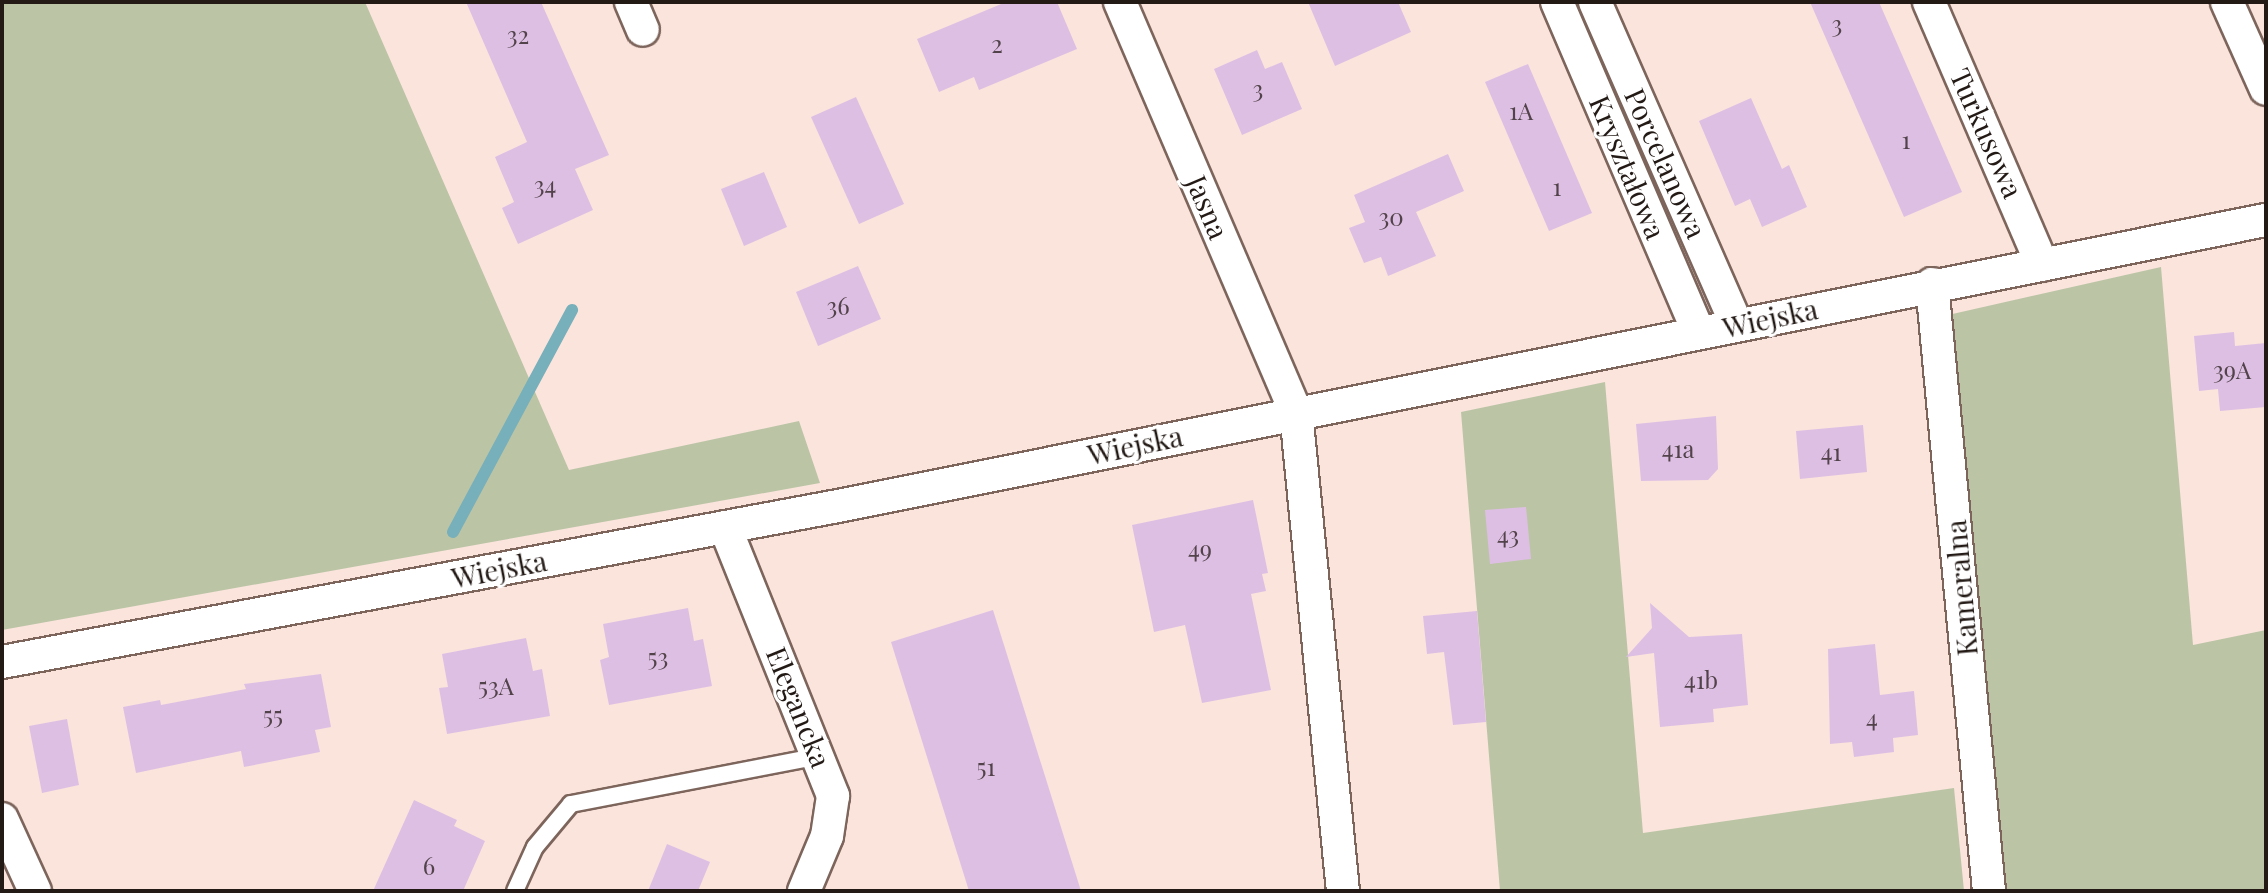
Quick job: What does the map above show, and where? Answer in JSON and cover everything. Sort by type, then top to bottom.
[{"type":"street","name":"Jasna","points":[[1120,2],[1296,412],[1343,891]]},
{"type":"street","name":"Kryształowa","points":[[1557,2],[1699,333]]},
{"type":"street","name":"Porcelanowa","points":[[1595,2],[1737,325]]},
{"type":"street","name":"Turkusowa","points":[[1929,2],[2042,265]]},
{"type":"street","points":[[2227,2],[2266,89]]},
{"type":"street","name":"Wiejska","points":[[2,662],[725,527],[1932,284],[2266,220]]},
{"type":"street","name":"Kameralna","points":[[1932,284],[1989,891]]},
{"type":"street","name":"Elegancka","points":[[725,527],[821,755],[832,806],[827,836],[804,891]]},
{"type":"street","points":[[2,819],[35,891]]},
{"type":"lane","points":[[515,891],[535,847],[571,804],[821,755]]},
{"type":"green space","points":[[2,2],[365,2],[569,470],[799,421],[820,483],[2,630]]},
{"type":"green space","points":[[2161,267],[2193,645],[2266,630],[2266,891],[2001,891],[1948,315]]},
{"type":"green space","points":[[1605,382],[1643,833],[1954,788],[1964,891],[1500,891],[1461,412]]},
{"type":"building","points":[[466,2],[541,2],[609,155],[575,169],[593,210],[518,244],[502,208],[514,202],[495,157],[527,142]]},
{"type":"building","points":[[1006,2],[1057,2],[1077,49],[979,90],[974,77],[939,92],[917,39]]},
{"type":"building","points":[[1308,2],[1398,2],[1411,32],[1335,66]]},
{"type":"building","points":[[1810,2],[1879,2],[1962,192],[1904,217]]},
{"type":"building","points":[[1257,50],[1265,69],[1282,62],[1302,109],[1242,135],[1214,69]]},
{"type":"building","points":[[1528,64],[1592,213],[1549,231],[1485,82]]},
{"type":"building","points":[[856,97],[904,204],[859,224],[811,117]]},
{"type":"building","points":[[1751,98],[1782,169],[1789,165],[1807,207],[1762,227],[1750,199],[1735,206],[1699,121]]},
{"type":"building","points":[[1448,154],[1464,191],[1416,212],[1436,256],[1388,276],[1381,257],[1364,263],[1349,228],[1365,222],[1354,195]]},
{"type":"building","points":[[764,172],[787,227],[744,246],[721,189]]},
{"type":"building","points":[[858,266],[881,319],[818,346],[796,292]]},
{"type":"building","points":[[2234,332],[2235,346],[2266,343],[2266,407],[2220,411],[2218,389],[2199,391],[2194,336]]},
{"type":"building","points":[[1716,416],[1718,469],[1708,480],[1641,481],[1636,424]]},
{"type":"building","points":[[1863,425],[1867,472],[1800,479],[1796,431]]},
{"type":"building","points":[[1253,500],[1268,573],[1262,574],[1266,591],[1251,594],[1271,690],[1202,703],[1185,625],[1154,632],[1132,525]]},
{"type":"building","points":[[1526,507],[1531,559],[1490,564],[1485,510]]},
{"type":"building","points":[[1650,603],[1689,637],[1742,634],[1748,705],[1713,709],[1714,722],[1660,727],[1654,653],[1626,657],[1652,628]]},
{"type":"building","points":[[688,608],[694,641],[703,639],[712,686],[609,705],[600,660],[609,657],[603,624]]},
{"type":"building","points":[[993,610],[1081,891],[969,891],[891,642]]},
{"type":"building","points":[[1477,611],[1486,722],[1453,725],[1444,652],[1427,654],[1423,616]]},
{"type":"building","points":[[526,638],[533,671],[542,669],[550,716],[447,734],[439,688],[448,687],[442,654]]},
{"type":"building","points":[[1875,644],[1880,695],[1914,691],[1918,735],[1893,738],[1894,752],[1854,757],[1852,742],[1830,744],[1828,649]]},
{"type":"building","points":[[321,674],[331,727],[315,730],[320,752],[244,767],[241,751],[136,773],[123,707],[160,700],[161,705],[246,689],[244,684]]},
{"type":"building","points":[[67,719],[79,785],[42,793],[29,726]]},
{"type":"building","points":[[414,800],[457,820],[454,826],[485,841],[463,891],[373,891]]},
{"type":"building","points":[[667,844],[710,862],[698,891],[648,891]]},
{"type":"waterway","points":[[453,532],[572,310]]}]
